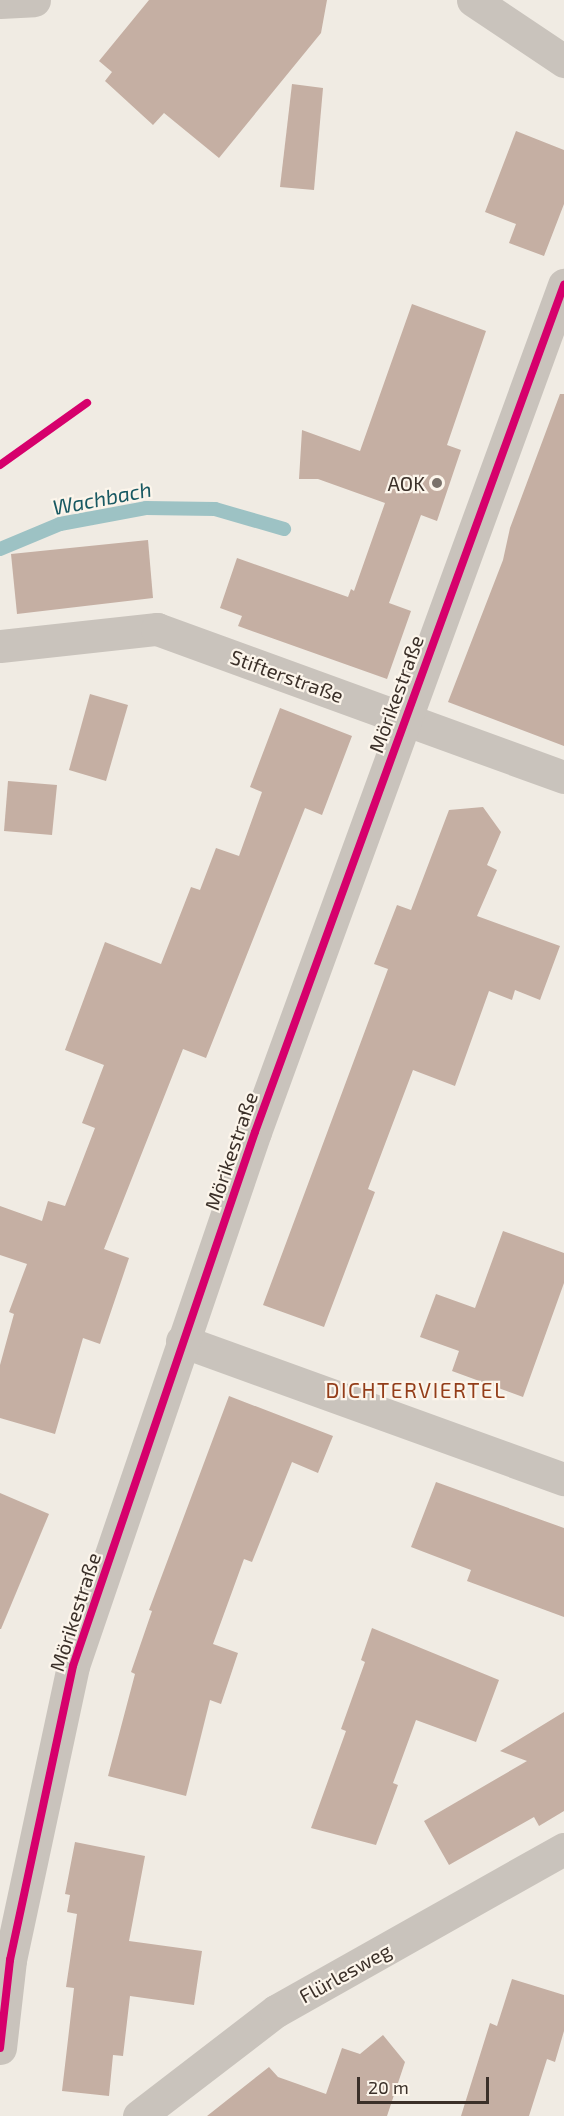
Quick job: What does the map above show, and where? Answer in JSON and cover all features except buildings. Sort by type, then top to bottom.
[{"type":"street","points":[[0,2],[34,0]]},
{"type":"street","points":[[473,0],[564,61]]},
{"type":"street","name":"Mörikestraße","points":[[0,2048],[10,1960],[73,1666],[182,1341],[404,718],[564,285]]},
{"type":"street","name":"Stifterstraße","points":[[0,646],[157,629],[564,777]]},
{"type":"street","points":[[182,1341],[564,1479]]},
{"type":"street","name":"Flürlesweg","points":[[139,2116],[276,2012],[564,1849]]},
{"type":"waterway","name":"Wachbach","points":[[0,549],[60,524],[146,508],[215,509],[284,529]]},
{"type":"cycle path","points":[[0,2048],[10,1960],[73,1666],[255,1132],[564,285]]},
{"type":"cycle path","points":[[0,465],[87,403]]},
{"type":"place","name":"AOK","points":[[437,483]]},
{"type":"district","name":"DICHTERVIERTEL","points":[[416,1390]]}]
